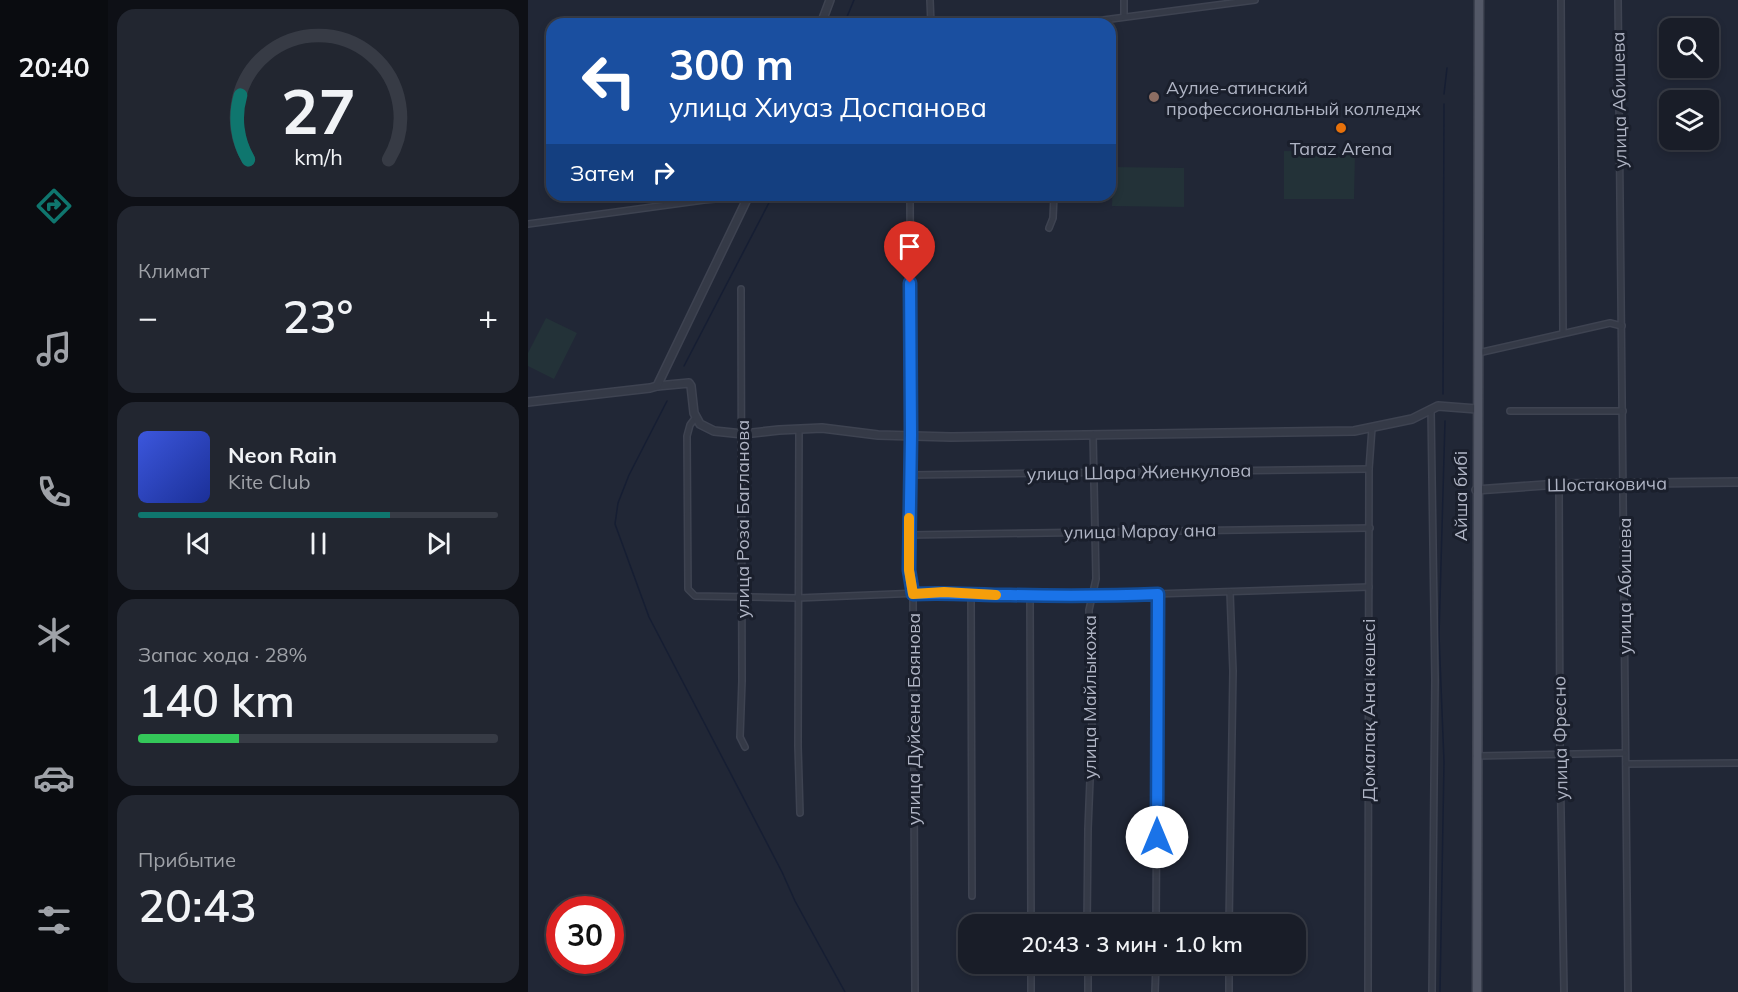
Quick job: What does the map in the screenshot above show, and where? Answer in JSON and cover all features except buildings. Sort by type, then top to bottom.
[{"type":"main road","name":"Айша бибі","points":[[1476,992],[1479,0]]},
{"type":"street","points":[[823,18],[830,0]]},
{"type":"street","points":[[930,0],[931,18]]},
{"type":"street","points":[[1124,0],[1125,16]]},
{"type":"street","points":[[1112,18],[1255,0]]},
{"type":"street","points":[[1561,0],[1563,333]]},
{"type":"street","name":"улица Абишева","points":[[1618,0],[1628,992]]},
{"type":"street","points":[[528,224],[697,201]]},
{"type":"street","points":[[657,386],[746,201]]},
{"type":"street","name":"улица Дуйсена Баянова","points":[[910,201],[909,570],[913,594],[915,992]]},
{"type":"street","points":[[1049,228],[1053,218],[1054,201]]},
{"type":"street","name":"улица Роза Багланова","points":[[741,289],[743,434],[740,737],[745,747]]},
{"type":"street","points":[[1478,353],[1610,323],[1622,326]]},
{"type":"street","points":[[528,402],[688,383],[691,387],[696,417],[706,428],[714,431],[743,434],[822,428],[855,433],[951,437],[1354,431],[1412,419],[1434,407],[1460,406],[1477,409]]},
{"type":"street","points":[[1432,992],[1436,680],[1434,407]]},
{"type":"street","points":[[1510,411],[1623,411]]},
{"type":"street","points":[[696,417],[690,425],[687,436],[688,589],[695,596],[798,598],[944,592],[971,595],[1092,596],[1369,587]]},
{"type":"street","name":"Домалақ Ана көшесі","points":[[1368,992],[1369,469],[1372,428]]},
{"type":"street","points":[[799,429],[800,813]]},
{"type":"street","name":"улица Майлыкожа","points":[[1087,914],[1092,731],[1089,610],[1096,579],[1093,434]]},
{"type":"street","name":"улица Шара Жиенкулова","points":[[910,475],[1369,469]]},
{"type":"street","name":"Шостаковича","points":[[1476,490],[1559,484],[1738,482]]},
{"type":"street","name":"улица Фресно","points":[[1559,484],[1564,992]]},
{"type":"street","name":"улица Марау ана","points":[[909,535],[1370,528]]},
{"type":"street","points":[[1229,914],[1233,670],[1230,592]]},
{"type":"street","points":[[1156,914],[1158,594]]},
{"type":"street","points":[[971,595],[972,896]]},
{"type":"street","points":[[1030,595],[1031,914]]},
{"type":"street","points":[[1476,756],[1625,753]]},
{"type":"street","points":[[1626,764],[1738,763]]},
{"type":"street","points":[[1030,992],[1031,974]]},
{"type":"street","points":[[1088,974],[1088,992]]},
{"type":"street","points":[[1155,992],[1156,974]]},
{"type":"street","points":[[1229,974],[1229,992]]},
{"type":"shaded area","points":[[1284,151],[1355,152],[1354,199],[1284,199]]},
{"type":"shaded area","points":[[1116,167],[1184,168],[1184,207],[1112,206],[1112,201],[1116,201]]},
{"type":"shaded area","points":[[546,318],[577,333],[554,379],[528,366],[528,353]]},
{"type":"waterway","points":[[846,18],[854,0]]},
{"type":"waterway","points":[[1444,94],[1447,68]]},
{"type":"waterway","points":[[1443,394],[1444,104]]},
{"type":"waterway","points":[[684,366],[770,201]]},
{"type":"waterway","points":[[667,401],[629,475],[618,503],[615,524],[649,617],[795,901],[845,992]]},
{"type":"waterway","points":[[1440,992],[1444,762],[1439,635],[1445,421]]},
{"type":"slow traffic","points":[[909,518],[909,570],[913,594],[944,592],[996,595]]},
{"type":"place","name":"Аулие-атинский профессиональный колледж","points":[[1154,97]]},
{"type":"place","name":"Taraz Arena","points":[[1341,128]]},
{"type":"route","points":[[910,283],[909,570],[913,594],[944,592],[971,595],[1092,596],[1158,594],[1157,837]]}]
